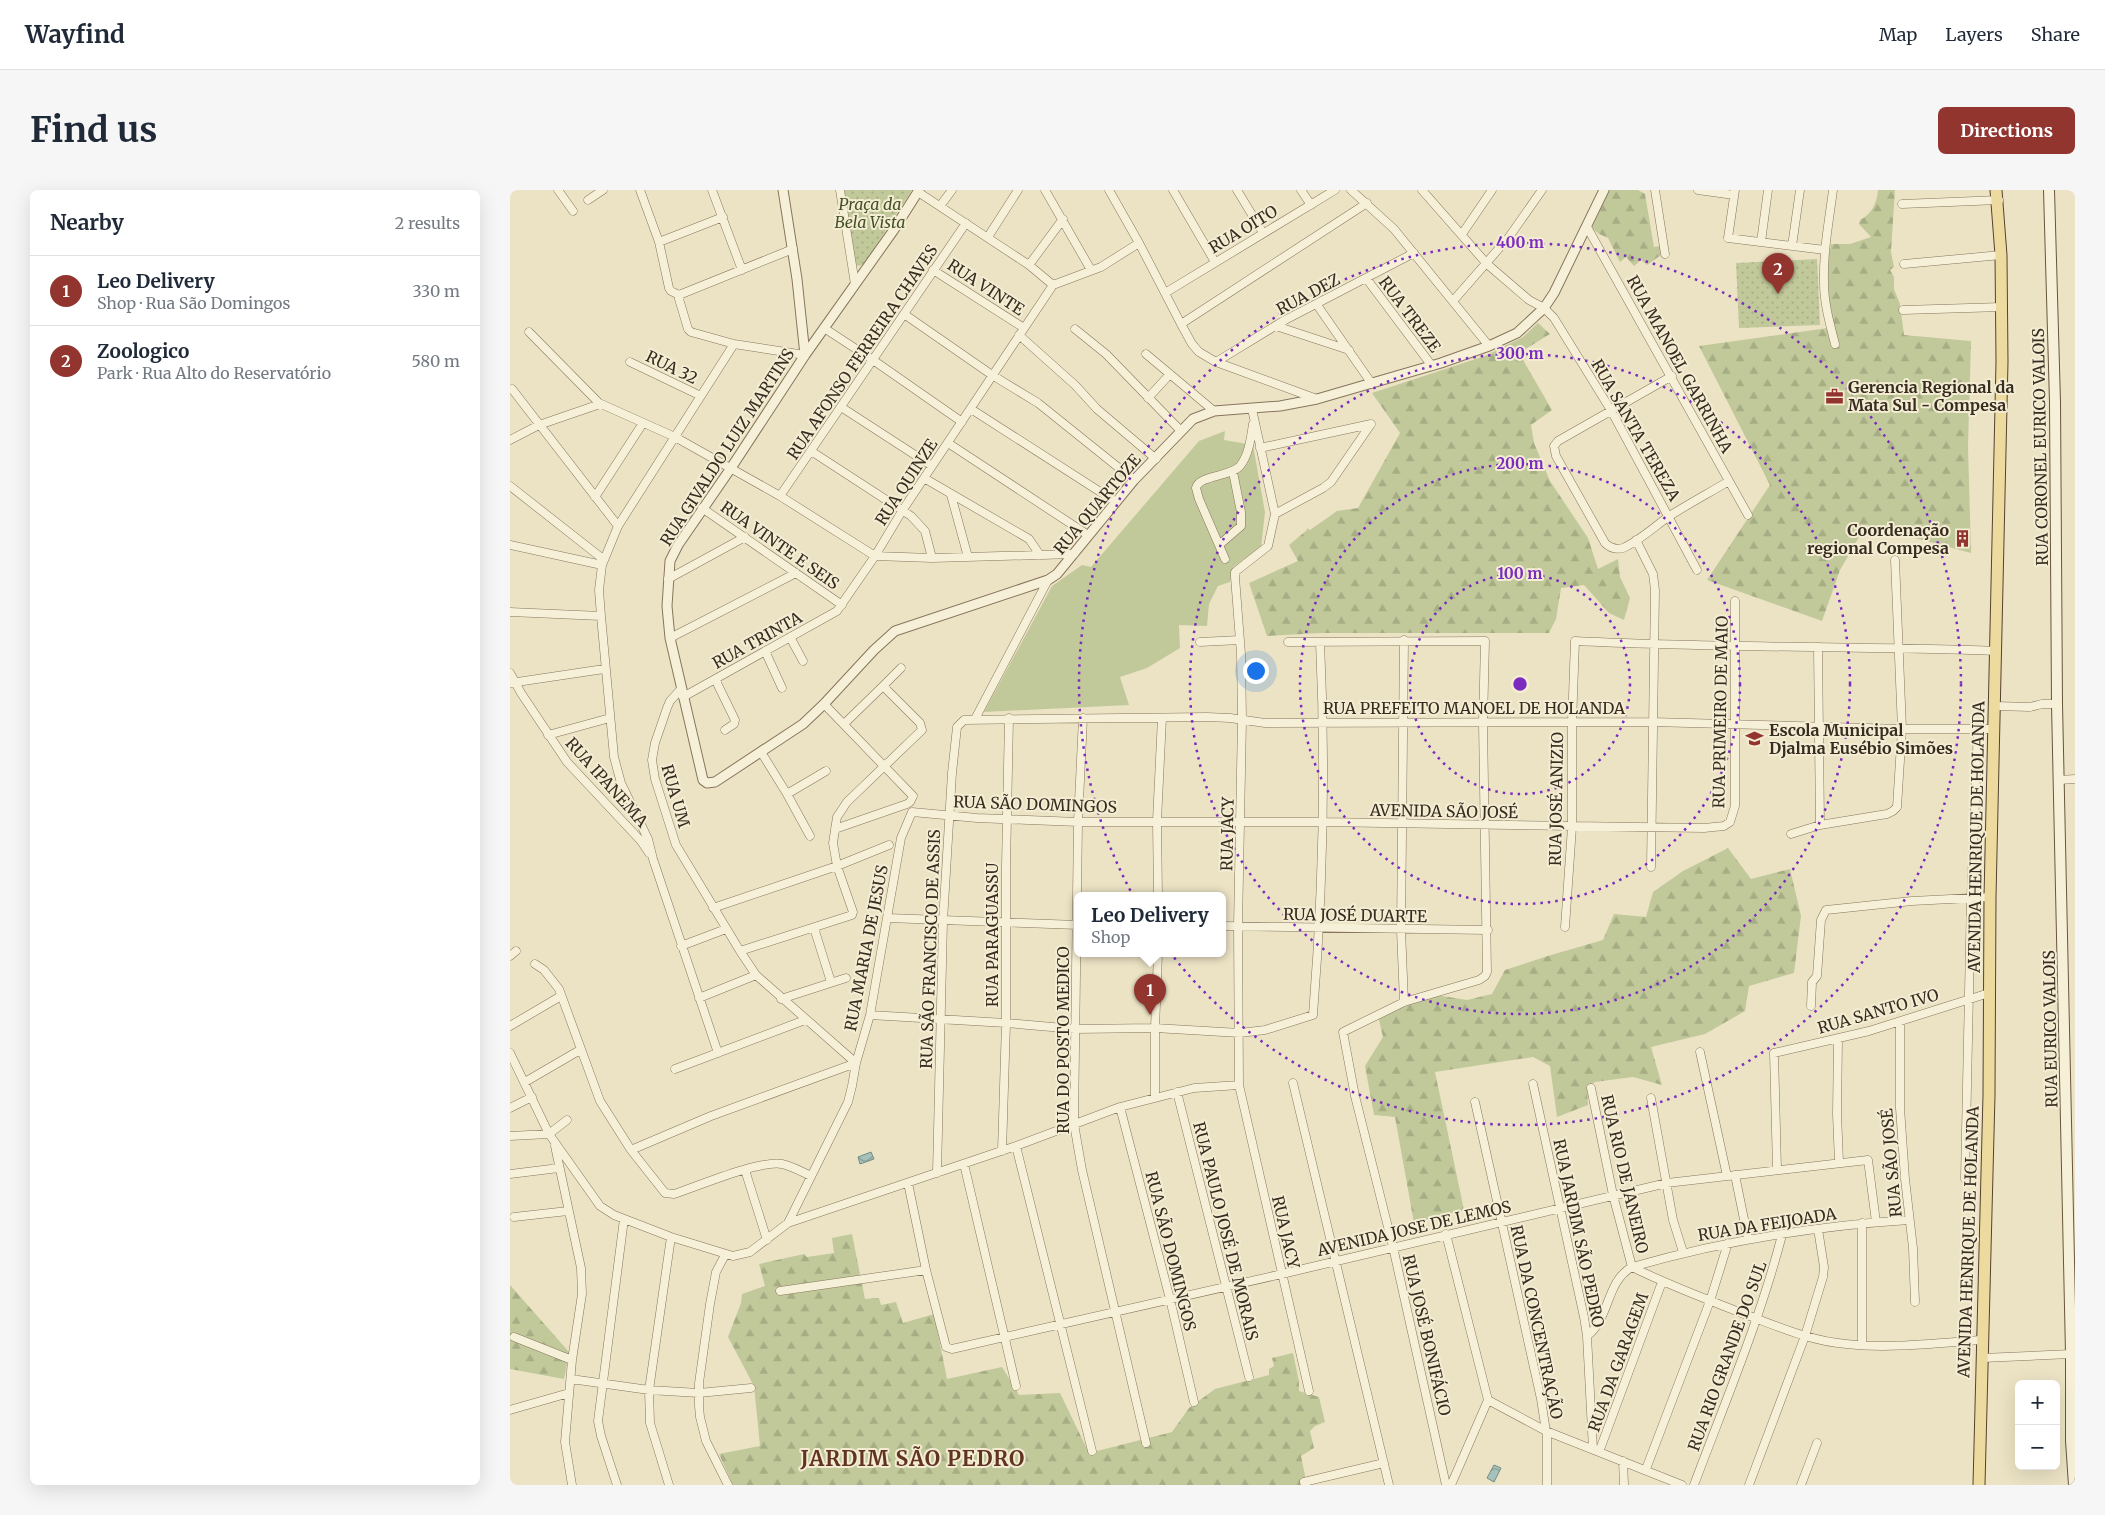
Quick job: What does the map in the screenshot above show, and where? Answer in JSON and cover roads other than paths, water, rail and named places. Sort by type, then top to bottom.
[{"type":"main road","name":"RUA CORONEL EURICO VALOIS","points":[[2049,190],[2055,402],[2057,704]]},
{"type":"main road","name":"AVENIDA HENRIQUE DE HOLANDA","points":[[1978,1485],[1989,1095],[1990,897],[1995,729],[2002,307],[1997,195]]},
{"type":"main road","name":"RUA EURICO VALOIS","points":[[2057,704],[2073,1441]]},
{"type":"main road","points":[[2073,1441],[2074,1485]]},
{"type":"street","points":[[558,190],[573,211]]},
{"type":"street","points":[[588,200],[603,190]]},
{"type":"street","points":[[640,190],[659,242],[669,288],[675,294],[679,295],[793,249]]},
{"type":"street","points":[[712,190],[742,270]]},
{"type":"street","points":[[679,299],[688,329],[691,332],[734,344],[805,355],[793,249],[782,190]]},
{"type":"street","points":[[840,190],[855,284]]},
{"type":"street","points":[[940,206],[952,190]]},
{"type":"street","points":[[988,237],[1018,190]]},
{"type":"street","points":[[1045,190],[1091,270]]},
{"type":"street","points":[[1109,190],[1181,324],[1196,348],[1206,357],[1216,362],[1317,399]]},
{"type":"street","points":[[1173,190],[1215,262]]},
{"type":"street","points":[[1237,190],[1263,233]]},
{"type":"street","points":[[1301,190],[1311,205]]},
{"type":"street","name":"RUA OITO","points":[[1165,293],[1335,190]]},
{"type":"street","points":[[1351,190],[1394,229],[1454,301],[1488,346]]},
{"type":"street","name":"RUA SANTA TEREZA","points":[[1422,190],[1487,264],[1529,300],[1544,308],[1554,318],[1612,412],[1697,570]]},
{"type":"street","points":[[1454,301],[1515,229],[1542,190]]},
{"type":"street","name":"RUA QUARTOZE","points":[[703,780],[706,784],[715,782],[802,724],[895,631],[1048,580],[1057,574],[1134,480],[1193,420],[1214,411],[1252,409],[1317,399],[1432,366],[1517,334],[1544,308],[1554,293],[1604,190]]},
{"type":"street","points":[[1655,190],[1665,254]]},
{"type":"street","points":[[1698,190],[1735,193],[1728,238],[1825,250]]},
{"type":"street","points":[[1761,242],[1768,190]]},
{"type":"street","points":[[1792,246],[1800,190]]},
{"type":"street","points":[[1833,190],[1825,250],[1824,284],[1826,307],[1835,344]]},
{"type":"street","points":[[919,191],[1029,265],[1053,285]]},
{"type":"street","name":"RUA GIVALDO LUIZ MARTINS","points":[[703,780],[670,638],[667,606],[670,561],[702,508],[919,191]]},
{"type":"street","points":[[1462,234],[1490,191]]},
{"type":"street","points":[[1902,204],[1997,195]]},
{"type":"street","points":[[1181,324],[1367,204]]},
{"type":"street","points":[[659,242],[723,217]]},
{"type":"street","points":[[1029,265],[1063,219]]},
{"type":"street","name":"RUA AFONSO FERREIRA CHAVES","points":[[780,496],[966,223]]},
{"type":"street","name":"RUA MANOEL GARRINHA","points":[[1587,227],[1672,376],[1748,516]]},
{"type":"street","points":[[992,375],[1053,285],[1101,267],[1139,243]]},
{"type":"street","name":"RUA DEZ","points":[[1216,362],[1276,326],[1414,253]]},
{"type":"street","points":[[1904,264],[2001,255]]},
{"type":"street","name":"RUA VINTE","points":[[933,270],[1024,328]]},
{"type":"street","name":"RUA TREZE","points":[[1366,278],[1432,366]]},
{"type":"street","points":[[1317,305],[1372,384]]},
{"type":"street","points":[[1903,310],[2002,307]]},
{"type":"street","points":[[904,314],[992,375],[1038,403],[1134,480]]},
{"type":"street","points":[[1276,326],[1349,350]]},
{"type":"street","points":[[824,328],[962,422]]},
{"type":"street","points":[[1075,329],[1106,354],[1181,431]]},
{"type":"street","points":[[529,332],[599,404],[675,436],[780,496],[875,556],[932,558],[1074,554]]},
{"type":"street","points":[[1019,335],[1075,385],[1097,409],[1156,458]]},
{"type":"street","points":[[718,1053],[652,859],[646,834],[621,783],[614,757],[604,669],[599,590],[602,562],[618,526],[734,344]]},
{"type":"street","points":[[1146,354],[1214,411]]},
{"type":"street","name":"RUA 32","points":[[630,362],[701,396]]},
{"type":"street","points":[[1148,398],[1170,374]]},
{"type":"street","name":"RUA QUINZE","points":[[842,604],[992,375]]},
{"type":"street","points":[[1672,376],[1556,443],[1554,450],[1556,456],[1605,543],[1610,548],[1615,549],[1622,548],[1636,540],[1669,516],[1729,481]]},
{"type":"street","points":[[512,389],[618,526]]},
{"type":"street","points":[[510,440],[539,425],[599,404]]},
{"type":"street","points":[[841,407],[932,466]]},
{"type":"street","points":[[971,409],[1116,502]]},
{"type":"street","name":"RUA JACY","points":[[1252,409],[1275,514],[1268,546],[1235,572],[1240,640],[1242,720],[1238,926],[1239,1085],[1309,1390]]},
{"type":"street","points":[[1225,559],[1196,484],[1203,480],[1233,472],[1240,466],[1246,455],[1254,422]]},
{"type":"street","points":[[595,497],[643,423]]},
{"type":"street","points":[[1260,448],[1371,424],[1331,482],[1275,514]]},
{"type":"street","points":[[948,443],[1088,535]]},
{"type":"street","points":[[811,451],[911,516],[925,531],[932,558]]},
{"type":"street","points":[[1219,545],[1241,526],[1241,512],[1233,472]]},
{"type":"street","points":[[924,478],[1029,539],[1040,555]]},
{"type":"street","points":[[510,486],[602,562]]},
{"type":"street","points":[[951,495],[968,557]]},
{"type":"street","name":"RUA VINTE E SEIS","points":[[702,508],[842,604]]},
{"type":"street","points":[[668,579],[746,537]]},
{"type":"street","points":[[1636,540],[1653,574],[1655,590],[1651,867]]},
{"type":"street","points":[[510,545],[602,562]]},
{"type":"street","points":[[1791,834],[1820,825],[1878,816],[1893,812],[1897,807],[1902,729],[1895,560]]},
{"type":"street","points":[[670,638],[796,573]]},
{"type":"street","points":[[975,719],[1048,580]]},
{"type":"street","name":"RUA PRIMEIRO DE MAIO","points":[[1730,822],[1735,806],[1735,601]]},
{"type":"street","name":"RUA TRINTA","points":[[682,693],[715,679],[837,611],[842,604]]},
{"type":"street","points":[[510,612],[601,616]]},
{"type":"street","points":[[790,637],[803,661]]},
{"type":"street","points":[[1200,642],[1240,640]]},
{"type":"street","points":[[1288,642],[1404,640],[1484,641],[1483,723],[1489,967],[1485,976],[1479,980],[1404,1002],[1401,930],[1404,640]]},
{"type":"street","name":"RUA JOSÉ ANIZIO","points":[[1565,927],[1572,827],[1572,723],[1575,641],[1654,645]]},
{"type":"street","points":[[870,1015],[939,1018],[1075,1029],[1155,1028],[1240,1033],[1265,1030],[1313,1015],[1320,928],[1324,721],[1320,642]]},
{"type":"street","points":[[1654,645],[1996,651]]},
{"type":"street","points":[[1818,647],[1820,825]]},
{"type":"street","points":[[765,651],[782,688]]},
{"type":"street","points":[[844,724],[901,668]]},
{"type":"street","points":[[512,682],[604,669]]},
{"type":"street","name":"RUA IPANEMA","points":[[510,673],[512,682],[567,762],[641,841],[652,859]]},
{"type":"street","points":[[715,679],[735,720],[734,724],[725,730]]},
{"type":"street","points":[[740,952],[852,915],[853,912],[837,866],[833,843],[840,810],[922,730],[920,723],[883,686]]},
{"type":"street","name":"RUA UM","points":[[682,693],[670,701],[662,720],[653,752],[653,771],[676,845],[726,929]]},
{"type":"street","points":[[824,704],[913,796],[910,802],[835,828]]},
{"type":"street","points":[[1995,706],[2030,707],[2042,704],[2057,704]]},
{"type":"street","name":"RUA PREFEITO MANOEL DE HOLANDA","points":[[957,727],[964,720],[975,719],[1220,717],[1265,723],[1324,721],[1483,723],[1652,722],[1902,729],[1995,729]]},
{"type":"street","points":[[548,735],[610,718]]},
{"type":"street","name":"RUA PARAGUASSU","points":[[1002,1151],[1006,1023],[1009,718]]},
{"type":"street","name":"RUA DO POSTO MEDICO","points":[[1077,892],[1078,822],[1083,718]]},
{"type":"street","points":[[1158,892],[1157,821],[1162,718]]},
{"type":"street","name":"RUA SÃO FRANCISCO DE ASSIS","points":[[937,1173],[942,921],[957,727]]},
{"type":"street","points":[[1965,1179],[1968,998],[1978,729]]},
{"type":"street","points":[[761,752],[810,836]]},
{"type":"street","points":[[787,794],[826,771]]},
{"type":"street","points":[[2059,780],[2075,779]]},
{"type":"street","name":"RUA SÃO DOMINGOS","points":[[912,812],[1078,822],[1157,821]]},
{"type":"street","name":"RUA MARIA DE JESUS","points":[[788,1222],[848,1102],[856,1063],[870,1015],[901,838],[912,812]]},
{"type":"street","name":"AVENIDA SÃO JOSÉ","points":[[1157,821],[1652,828],[1704,828],[1716,827],[1730,822]]},
{"type":"street","points":[[713,908],[837,866],[889,845]]},
{"type":"street","points":[[1811,1006],[1812,982],[1817,976],[1823,913],[1829,910],[1912,901],[1990,897]]},
{"type":"street","points":[[888,918],[1006,924],[1074,925]]},
{"type":"street","name":"RUA JOSÉ DUARTE","points":[[1226,926],[1488,930]]},
{"type":"street","points":[[814,928],[831,982]]},
{"type":"street","points":[[631,1150],[711,1116],[856,1063],[781,999],[756,975],[726,929],[681,946]]},
{"type":"street","name":"RUA DO POSTO MEDICO","points":[[1076,957],[1074,1124],[1082,1170],[1146,1444]]},
{"type":"street","points":[[1156,1097],[1155,1028],[1158,957]]},
{"type":"street","points":[[535,964],[544,970],[556,983],[600,1101],[631,1150],[663,1191],[670,1194],[745,1170],[782,1164],[811,1176]]},
{"type":"street","points":[[699,998],[756,975]]},
{"type":"street","points":[[781,999],[846,978]]},
{"type":"street","name":"RUA SANTO IVO","points":[[1777,1170],[1773,1056],[1775,1052],[1838,1040],[1989,993]]},
{"type":"street","points":[[510,1026],[561,996]]},
{"type":"street","name":"RUA JOSÉ BONIFÁCIO","points":[[1404,1002],[1343,1032],[1351,1075],[1393,1247],[1446,1485]]},
{"type":"street","points":[[674,1070],[805,1020]]},
{"type":"street","name":"RUA SÃO JOSÉ","points":[[1900,1022],[1900,1108],[1913,1248],[1914,1302]]},
{"type":"street","points":[[1838,1040],[1837,1132],[1839,1162]]},
{"type":"street","points":[[525,1082],[580,1050]]},
{"type":"street","points":[[1700,1052],[1748,1239]]},
{"type":"street","points":[[510,1053],[549,1134],[600,1206],[624,1219],[725,1255],[741,1255],[750,1252],[788,1222],[1002,1151],[1120,1107],[1194,1088],[1239,1085]]},
{"type":"street","points":[[1293,1083],[1389,1485]]},
{"type":"street","name":"RUA JARDIM SÃO PEDRO","points":[[1533,1084],[1587,1336],[1596,1450]]},
{"type":"street","name":"RUA RIO DE JANEIRO","points":[[1591,1088],[1613,1195],[1632,1266]]},
{"type":"street","name":"RUA PAULO JOSÉ DE MORAIS","points":[[1176,1092],[1249,1377]]},
{"type":"street","points":[[510,1108],[532,1097]]},
{"type":"street","points":[[1651,1098],[1674,1220],[1683,1252]]},
{"type":"street","name":"RUA DA CONCENTRAÇÃO","points":[[1474,1102],[1538,1381],[1546,1430],[1547,1485]]},
{"type":"street","name":"RUA SÃO DOMINGOS","points":[[1120,1107],[1170,1300],[1194,1402]]},
{"type":"street","points":[[510,1136],[549,1134],[567,1120]]},
{"type":"street","points":[[554,1142],[581,1268],[582,1294],[572,1360],[565,1452],[572,1485]]},
{"type":"street","points":[[1016,1146],[1092,1451]]},
{"type":"street","points":[[1777,1170],[1868,1160],[1876,1222]]},
{"type":"street","points":[[964,1164],[1016,1386]]},
{"type":"street","points":[[510,1174],[559,1168]]},
{"type":"street","points":[[745,1170],[767,1240]]},
{"type":"street","name":"AVENIDA JOSE DE LEMOS","points":[[926,1270],[946,1347],[952,1349],[1282,1274],[1667,1183],[1777,1170]]},
{"type":"street","points":[[780,1291],[926,1270],[908,1183]]},
{"type":"street","points":[[514,1217],[568,1211]]},
{"type":"street","points":[[617,1485],[598,1429],[602,1383],[624,1219]]},
{"type":"street","name":"RUA DA FEIJOADA","points":[[1632,1266],[1683,1252],[1748,1239],[1862,1223],[1909,1220]]},
{"type":"street","points":[[1862,1223],[1862,1345]]},
{"type":"street","points":[[1749,1485],[1805,1336],[1823,1277],[1824,1267],[1818,1229]]},
{"type":"street","points":[[1446,1234],[1488,1400],[1451,1485]]},
{"type":"street","name":"RUA RIO GRANDE DO SUL","points":[[1694,1485],[1756,1318],[1774,1266],[1782,1235]]},
{"type":"street","points":[[670,1485],[650,1423],[649,1390],[671,1237]]},
{"type":"street","points":[[1646,1469],[1710,1301],[1728,1243]]},
{"type":"street","points":[[725,1255],[716,1272],[699,1393],[702,1429],[728,1485]]},
{"type":"street","points":[[1587,1336],[1596,1327],[1617,1280],[1632,1266],[1662,1282],[1805,1336],[1845,1344],[1862,1345],[1982,1340]]},
{"type":"street","name":"RUA DA GARAGEM","points":[[1596,1450],[1662,1282]]},
{"type":"street","points":[[514,1336],[572,1360]]},
{"type":"street","points":[[1982,1358],[2071,1354]]},
{"type":"street","points":[[571,1379],[649,1390],[699,1393],[751,1388]]},
{"type":"street","points":[[510,1410],[569,1393]]},
{"type":"street","points":[[1488,1400],[1546,1430],[1682,1485]]},
{"type":"street","points":[[1801,1485],[1817,1443]]},
{"type":"street","points":[[1623,1462],[1624,1485]]},
{"type":"street","points":[[1304,1482],[1384,1463]]},
{"type":"water","points":[[871,1152],[874,1159],[860,1164],[858,1157]]},
{"type":"water","points":[[1494,1465],[1501,1468],[1494,1482],[1487,1478]]},
{"type":"place","name":"Zoologico","points":[[1778,294]]},
{"type":"place","name":"Gerencia Regional da Mata Sul - Compesa","points":[[1834,396]]},
{"type":"place","name":"Coordenação regional Compesa","points":[[1963,539]]},
{"type":"place","name":"Escola Municipal Djalma Eusébio Simões","points":[[1755,739]]},
{"type":"place","name":"Leo Delivery","points":[[1150,1015]]},
{"type":"district","name":"JARDIM SÃO PEDRO","points":[[913,1459]]},
{"type":"park label","name":"Praça da Bela Vista","points":[[870,213]]}]
